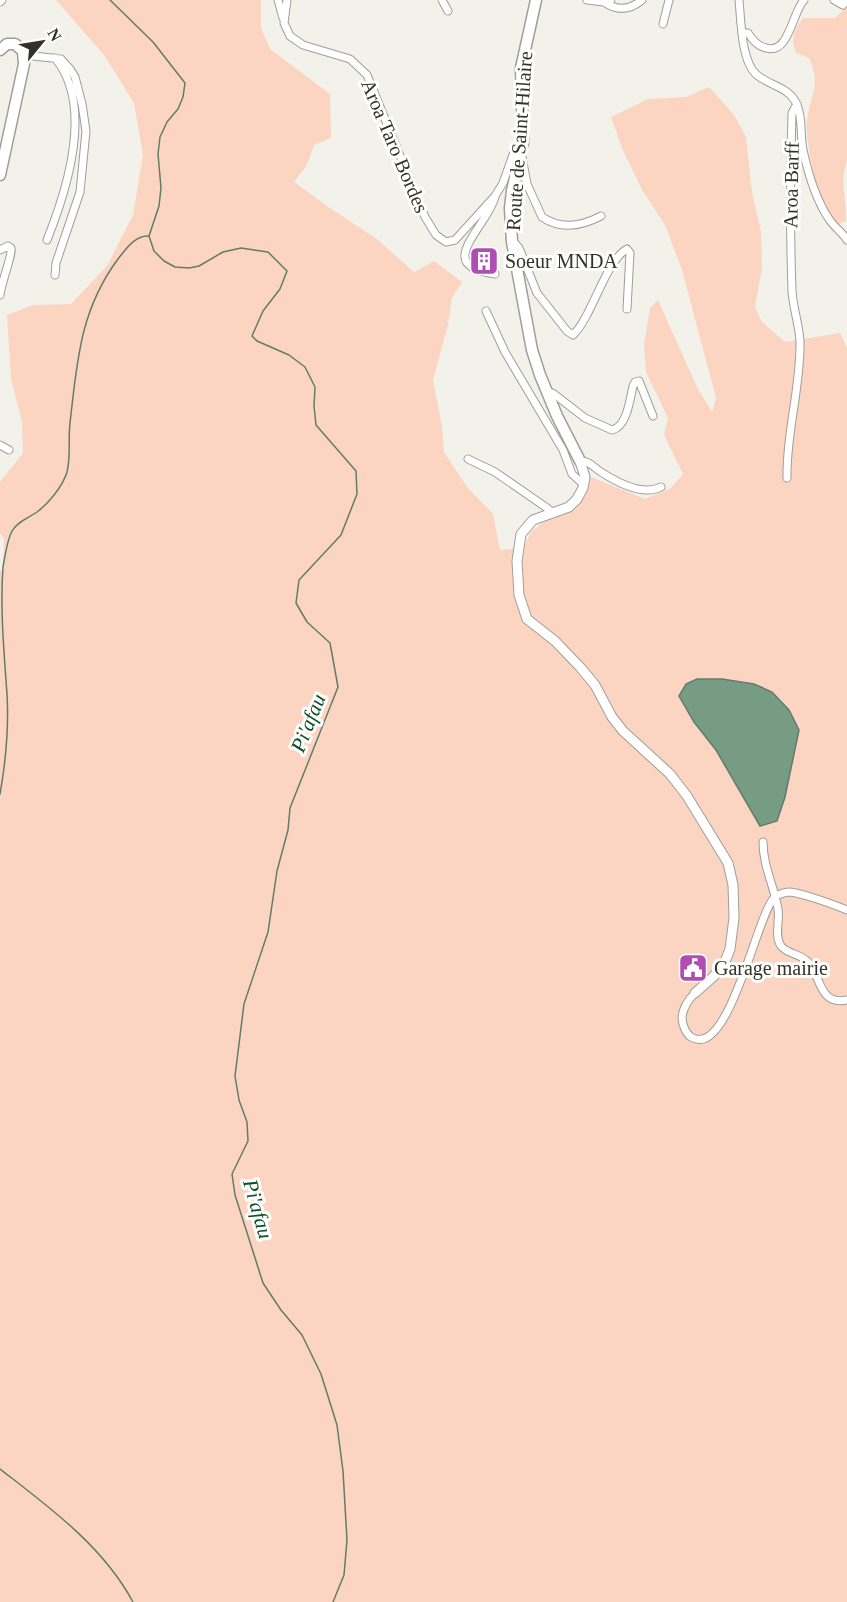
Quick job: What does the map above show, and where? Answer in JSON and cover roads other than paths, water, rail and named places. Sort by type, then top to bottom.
[{"type":"main road","name":"Route de Saint-Hilaire","points":[[536,0],[521,68],[523,142],[510,208],[512,239],[532,350],[545,390],[580,461]]},
{"type":"main road","points":[[0,50],[7,44],[15,45],[24,55],[1,172]]},
{"type":"street","name":"Aroa Taro Bordes","points":[[278,0],[286,31],[295,40],[350,59],[367,75],[424,217],[441,239],[446,242],[454,240],[496,195]]},
{"type":"street","points":[[284,20],[287,0]]},
{"type":"street","points":[[442,0],[448,11]]},
{"type":"street","points":[[587,0],[607,1],[612,7],[627,9],[642,0]]},
{"type":"street","points":[[663,24],[669,0]]},
{"type":"street","points":[[739,0],[742,33],[752,70],[763,79],[783,89],[797,104]]},
{"type":"street","points":[[742,33],[748,33],[754,41],[765,48],[771,50],[779,47],[786,39],[798,8],[804,0]]},
{"type":"street","points":[[834,0],[843,5],[846,0]]},
{"type":"street","points":[[24,55],[61,59],[70,69],[75,77],[82,104],[86,131],[80,192],[56,263],[55,275]]},
{"type":"street","points":[[47,240],[65,188],[75,137],[69,86],[55,58]]},
{"type":"street","name":"Aroa Barff","points":[[797,104],[803,151],[817,196],[833,226],[845,237]]},
{"type":"street","name":"Aroa Barff","points":[[787,478],[790,429],[800,361],[800,340],[794,312],[790,222],[792,113],[797,104]]},
{"type":"street","name":"Aroa Taro Bordes","points":[[495,274],[472,268],[464,258],[467,247],[491,209],[514,152],[523,142]]},
{"type":"street","points":[[521,155],[527,184],[542,217],[560,224],[576,226],[601,216]]},
{"type":"street","points":[[512,239],[519,248],[537,293],[570,334],[576,333],[608,273],[622,252],[627,249],[630,253],[627,309]]},
{"type":"street","points":[[0,249],[8,246],[12,254],[4,272],[0,295]]},
{"type":"street","points":[[486,311],[505,352],[563,450],[572,474],[584,484],[577,499],[569,507],[533,520],[520,534],[517,577],[527,619],[555,641],[595,685],[612,717],[623,731],[670,774],[718,844],[728,863],[733,885],[734,918],[730,949],[724,964],[695,993],[683,1009],[682,1020],[685,1031],[691,1037],[698,1039],[710,1035],[715,1030],[729,1008],[773,898],[790,892],[847,910]]},
{"type":"street","points":[[545,390],[554,394],[585,418],[612,430],[617,429],[622,423],[633,386],[639,381],[653,416]]},
{"type":"street","points":[[0,445],[9,450]]},
{"type":"street","points":[[468,459],[495,472],[553,513]]},
{"type":"street","points":[[580,461],[586,461],[608,476],[641,490],[662,487]]},
{"type":"street","name":"Route de Saint-Hilaire","points":[[580,461],[585,477],[584,484]]},
{"type":"street","points":[[763,842],[773,898],[779,912],[778,939],[781,946],[807,960],[818,983],[829,997],[836,1001],[847,1000]]},
{"type":"waterway","name":"Pi'afau","points":[[110,0],[153,42],[185,83],[178,109],[167,122],[160,137],[158,154],[161,188],[159,206],[149,236],[154,251],[164,261],[175,267],[189,268],[199,266],[223,252],[241,248],[268,252],[287,271],[280,289],[263,311],[252,336],[257,341],[289,355],[305,367],[315,387],[316,425],[356,471],[357,494],[341,535],[299,580],[296,603],[307,622],[330,643],[338,687],[290,808],[288,830],[277,871],[268,932],[244,1004],[235,1076],[239,1100],[247,1122],[248,1141],[232,1174],[235,1195],[263,1283],[281,1310],[302,1335],[321,1374],[337,1425],[343,1471],[347,1540],[344,1575],[333,1602]]},
{"type":"waterway","points":[[0,794],[8,707],[2,598],[3,567],[7,543],[14,528],[46,504],[59,489],[65,477],[69,460],[69,429],[78,358],[88,317],[105,278],[118,259],[135,240],[149,236]]},
{"type":"waterway","points":[[0,1469],[56,1513],[91,1545],[121,1582],[133,1602]]},
{"type":"place","name":"Soeur MNDA","points":[[484,261]]},
{"type":"place","name":"Garage mairie","points":[[693,968]]}]
